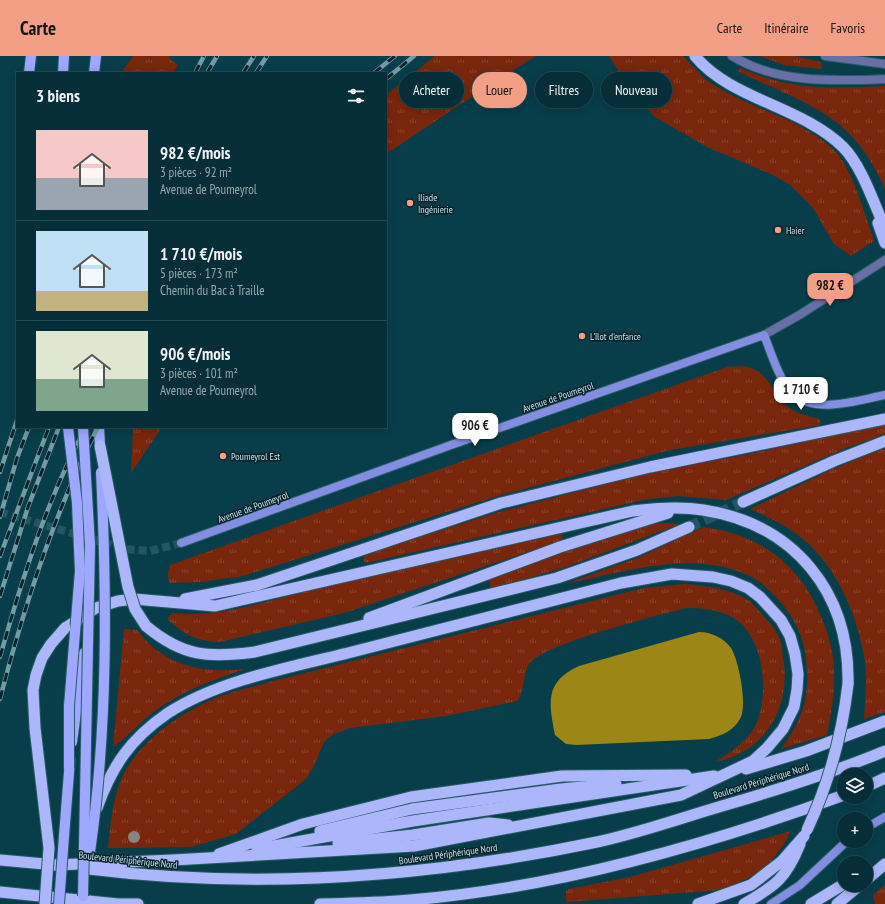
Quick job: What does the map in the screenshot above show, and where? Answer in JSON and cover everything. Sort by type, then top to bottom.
[{"type":"highway","points":[[695,56],[714,73],[731,84],[828,134],[844,148],[854,163],[885,228]]},
{"type":"highway","points":[[868,192],[885,243]]},
{"type":"highway","points":[[171,602],[257,585],[501,503],[650,467],[885,419]]},
{"type":"highway","points":[[743,502],[834,461],[885,441]]},
{"type":"highway","points":[[100,446],[128,587],[135,609],[146,626],[162,640],[191,653],[213,656],[255,652],[557,578],[631,553],[689,528]]},
{"type":"highway","points":[[45,904],[49,848],[35,728],[33,690],[42,658],[50,644],[64,628],[91,610],[118,601],[134,599],[215,606],[633,511],[674,508],[702,510],[725,514],[765,530],[787,545],[806,562],[822,582],[834,605],[843,631],[847,650],[848,684],[839,742],[829,776],[793,861],[785,875],[772,888],[744,904]]},
{"type":"highway","points":[[327,634],[560,547],[663,514],[702,510]]},
{"type":"highway","points":[[55,865],[207,858],[413,835],[489,823],[522,826],[681,796],[753,761],[767,748],[783,729],[794,707],[797,690],[798,674],[795,654],[790,636],[781,620],[760,597],[748,588],[731,581],[693,574],[672,574],[621,583],[258,677],[214,691],[184,703],[152,725],[126,750],[114,767],[105,784],[95,812]]},
{"type":"highway","points":[[207,858],[412,809],[561,789],[727,774],[780,760],[885,721]]},
{"type":"highway","name":"Boulevard Périphérique Nord","points":[[0,860],[136,875],[195,878],[294,879],[410,872],[466,865],[598,841],[646,829],[787,787],[885,751]]},
{"type":"highway","points":[[873,784],[885,778]]},
{"type":"highway","points":[[320,904],[410,900],[540,881],[655,855],[788,815],[837,798]]},
{"type":"highway","points":[[698,904],[751,885],[782,861],[805,833]]},
{"type":"highway","points":[[873,867],[885,860]]},
{"type":"highway","points":[[873,874],[885,864]]},
{"type":"highway","points":[[811,904],[837,888]]},
{"type":"highway","points":[[0,892],[118,904],[138,904]]},
{"type":"highway","points":[[837,904],[852,892]]},
{"type":"main road","points":[[29,72],[31,56]]},
{"type":"main road","points":[[63,72],[64,56]]},
{"type":"main road","points":[[94,70],[97,56]]},
{"type":"main road","points":[[764,335],[778,370],[792,393],[804,402],[822,404],[845,402],[885,395]]},
{"type":"main road","name":"Avenue de Poumeyrol","points":[[180,544],[451,445],[764,335]]},
{"type":"main road","points":[[68,428],[77,503],[80,571],[69,706],[69,768]]},
{"type":"main road","points":[[83,428],[90,546],[83,900]]},
{"type":"main road","points":[[83,900],[95,812],[101,736],[105,634],[105,588],[99,428]]},
{"type":"main road","points":[[59,904],[69,768],[89,622]]},
{"type":"main road","points":[[873,824],[885,817]]},
{"type":"main road","points":[[771,904],[800,885],[839,848]]},
{"type":"street","points":[[732,56],[767,71],[807,79],[885,79]]},
{"type":"street","points":[[825,56],[885,64]]},
{"type":"street","name":"Avenue de Poumeyrol","points":[[764,335],[801,314],[885,260]]},
{"type":"green space","points":[[133,56],[169,56],[171,60],[178,65],[174,72],[122,72]]},
{"type":"green space","points":[[435,56],[536,56],[510,72],[472,72],[472,97],[464,102],[464,72],[415,72]]},
{"type":"green space","points":[[609,56],[683,56],[705,79],[719,88],[733,96],[793,123],[822,140],[834,150],[847,168],[858,193],[874,241],[851,256],[834,244],[813,208],[790,185],[773,175],[707,147],[655,117],[646,108],[672,108],[672,72],[619,72]]},
{"type":"green space","points":[[760,56],[794,56],[821,62],[822,67],[821,69],[784,65]]},
{"type":"green space","points":[[741,68],[777,81],[794,84],[829,87],[885,86],[885,189],[864,151],[844,129],[831,118],[817,109],[785,93],[739,72],[738,70]]},
{"type":"green space","points":[[399,85],[399,108],[455,108],[387,153],[387,94]]},
{"type":"green space","points":[[744,366],[758,371],[763,375],[787,406],[800,414],[820,419],[820,425],[670,450],[501,495],[243,576],[200,582],[169,583],[168,573],[170,565],[727,367]]},
{"type":"green space","points":[[885,424],[885,434],[846,448],[726,500],[679,496],[648,499],[366,563],[363,560],[366,554],[499,512],[667,468],[740,456]]},
{"type":"green space","points":[[133,428],[161,428],[131,473]]},
{"type":"green space","points":[[885,448],[885,712],[864,719],[866,679],[864,656],[856,623],[835,577],[826,563],[797,534],[750,509],[833,469]]},
{"type":"green space","points":[[651,524],[680,524],[566,567],[491,589],[489,580],[552,556]]},
{"type":"green space","points":[[703,527],[744,537],[762,546],[778,557],[805,586],[824,624],[830,641],[834,665],[834,687],[827,735],[781,749],[796,726],[801,715],[806,691],[807,666],[803,644],[795,622],[776,597],[759,581],[729,568],[706,564],[683,563],[635,569],[565,584],[640,557]]},
{"type":"green space","points":[[560,534],[563,536],[561,541],[344,613],[220,642],[205,641],[191,636],[179,629],[167,619],[172,613],[208,613],[243,608],[343,582]]},
{"type":"green space","points":[[685,584],[725,590],[748,600],[774,628],[781,642],[785,676],[779,710],[771,725],[761,738],[748,749],[733,757],[715,762],[746,738],[754,728],[759,716],[763,685],[762,668],[758,652],[752,638],[743,626],[732,617],[721,612],[697,608],[685,608],[601,632],[555,648],[538,656],[529,664],[527,668],[520,697],[517,701],[446,716],[350,728],[332,735],[324,742],[314,766],[306,779],[236,834],[191,847],[108,848],[116,795],[124,773],[133,759],[143,747],[169,725],[183,715],[211,700],[232,692],[269,682],[644,588]]},
{"type":"green space","points":[[124,629],[137,630],[159,652],[185,665],[214,670],[246,669],[210,681],[176,697],[150,715],[113,747]]},
{"type":"green space","points":[[791,831],[777,853],[762,869],[744,880],[720,890],[567,902],[566,900],[566,891],[569,889],[630,877]]},
{"type":"green space","points":[[885,885],[885,904],[875,904],[873,895]]},
{"type":"shaded area","points":[[699,632],[713,634],[725,641],[731,648],[737,662],[743,693],[743,711],[738,722],[731,729],[723,734],[709,739],[576,745],[566,744],[555,735],[551,713],[552,694],[554,686],[568,672],[579,666]]},
{"type":"tunnel","points":[[689,527],[743,502]]},
{"type":"tunnel","points":[[0,512],[126,549],[150,551],[181,543]]},
{"type":"railway","points":[[196,72],[204,56]]},
{"type":"railway","points":[[208,72],[217,56]]},
{"type":"railway","points":[[244,72],[254,56]]},
{"type":"railway","points":[[257,72],[267,56]]},
{"type":"railway","points":[[375,72],[395,56]]},
{"type":"railway","points":[[387,78],[414,56]]},
{"type":"railway","points":[[0,472],[16,423]]},
{"type":"railway","points":[[0,517],[17,458],[29,428]]},
{"type":"railway","points":[[0,556],[49,428]]},
{"type":"railway","points":[[0,596],[28,507],[59,428]]},
{"type":"railway","points":[[0,657],[17,598],[47,511],[59,482],[85,428]]},
{"type":"railway","points":[[0,699],[19,629],[54,526],[98,428]]},
{"type":"place","name":"Iliade Ingénierie","points":[[410,203]]},
{"type":"place","name":"Haier","points":[[778,230]]},
{"type":"place","name":"L'îlot d'enfance","points":[[582,336]]},
{"type":"place","name":"Poumeyrol Est","points":[[223,456]]}]
